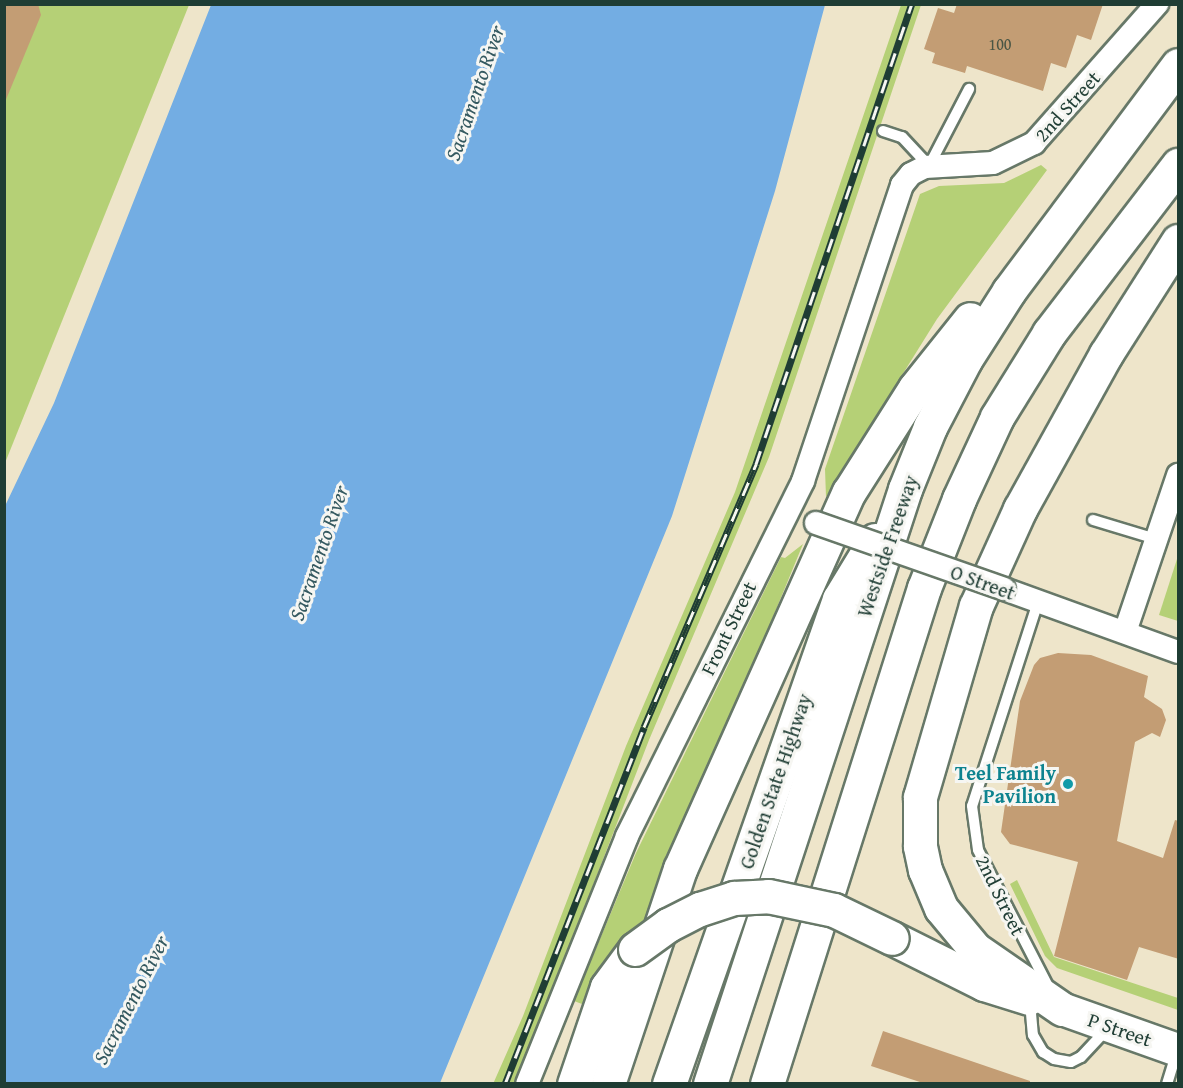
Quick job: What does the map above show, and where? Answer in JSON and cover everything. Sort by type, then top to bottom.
[{"type":"highway","name":"Westside Freeway","points":[[710,1083],[905,489],[930,427],[965,360],[1053,229],[1179,65]]},
{"type":"highway","points":[[767,1083],[924,588],[959,499],[997,417],[1049,333],[1179,165]]},
{"type":"highway","points":[[608,1083],[680,868],[849,492],[915,388],[984,302],[1053,229]]},
{"type":"highway","points":[[1062,1009],[975,949],[941,908],[925,870],[920,846],[920,797],[976,606],[1020,509],[1106,354],[1179,242]]},
{"type":"highway","name":"Golden State Highway","points":[[669,1083],[839,599],[905,489]]},
{"type":"highway","points":[[574,1083],[607,987],[635,949],[668,925],[700,909],[734,898],[768,896],[834,910],[984,984],[1062,1009]]},
{"type":"main road","name":"P Street","points":[[1062,1009],[1178,1049]]},
{"type":"street","name":"2nd Street","points":[[923,168],[993,163],[1034,143],[1157,4]]},
{"type":"street","name":"Front Street","points":[[527,1083],[627,836],[803,481],[902,185],[923,168]]},
{"type":"street","points":[[1125,632],[1179,475]]},
{"type":"street","name":"O Street","points":[[788,512],[1179,652]]},
{"type":"lane","points":[[883,131],[902,137],[923,168],[969,89]]},
{"type":"lane","points":[[1093,520],[1156,539]]},
{"type":"lane","name":"2nd Street","points":[[1038,602],[972,806],[978,850],[990,878],[1062,1009]]},
{"type":"lane","points":[[1030,999],[1033,1035],[1043,1052],[1054,1059],[1071,1062],[1081,1057],[1110,1026]]},
{"type":"lane","points":[[1167,1083],[1178,1049]]},
{"type":"green space","points":[[5,5],[189,5],[5,463]]},
{"type":"green space","points":[[901,5],[921,5],[769,457],[649,740],[517,1083],[493,1084],[523,1016],[626,746],[735,492]]},
{"type":"green space","points":[[1041,165],[1047,170],[937,319],[826,497],[825,469],[920,194],[939,186],[1004,183]]},
{"type":"green space","points":[[803,544],[651,914],[614,951],[582,1004],[574,1001],[636,853],[781,557],[785,558]]},
{"type":"green space","points":[[1178,556],[1178,621],[1159,615]]},
{"type":"green space","points":[[1017,880],[1054,957],[1178,998],[1178,1010],[1057,968],[1045,956],[1010,884]]},
{"type":"water","name":"Sacramento River","points":[[211,5],[825,5],[775,191],[672,516],[440,1083],[5,1083],[5,506],[54,403]]},
{"type":"building","points":[[4,4],[38,4],[41,15],[5,102]]},
{"type":"building","points":[[957,4],[1103,4],[1091,40],[1077,35],[1066,68],[1051,63],[1043,91],[967,66],[965,73],[932,63],[935,53],[924,49],[938,8],[954,13]]},
{"type":"building","name":"Teel Family Pavilion","points":[[1058,653],[1091,655],[1148,676],[1144,697],[1162,709],[1166,720],[1160,737],[1152,733],[1135,742],[1117,841],[1163,858],[1175,820],[1179,821],[1179,959],[1139,947],[1127,980],[1054,956],[1078,862],[1010,844],[1001,832],[1020,701],[1034,665],[1040,658]]},
{"type":"building","points":[[883,1031],[1030,1081],[1030,1083],[923,1083],[871,1066]]},
{"type":"railway","points":[[505,1084],[644,727],[756,464],[912,4]]},
{"type":"place","name":"Teel Family Pavilion","points":[[1068,784]]}]
